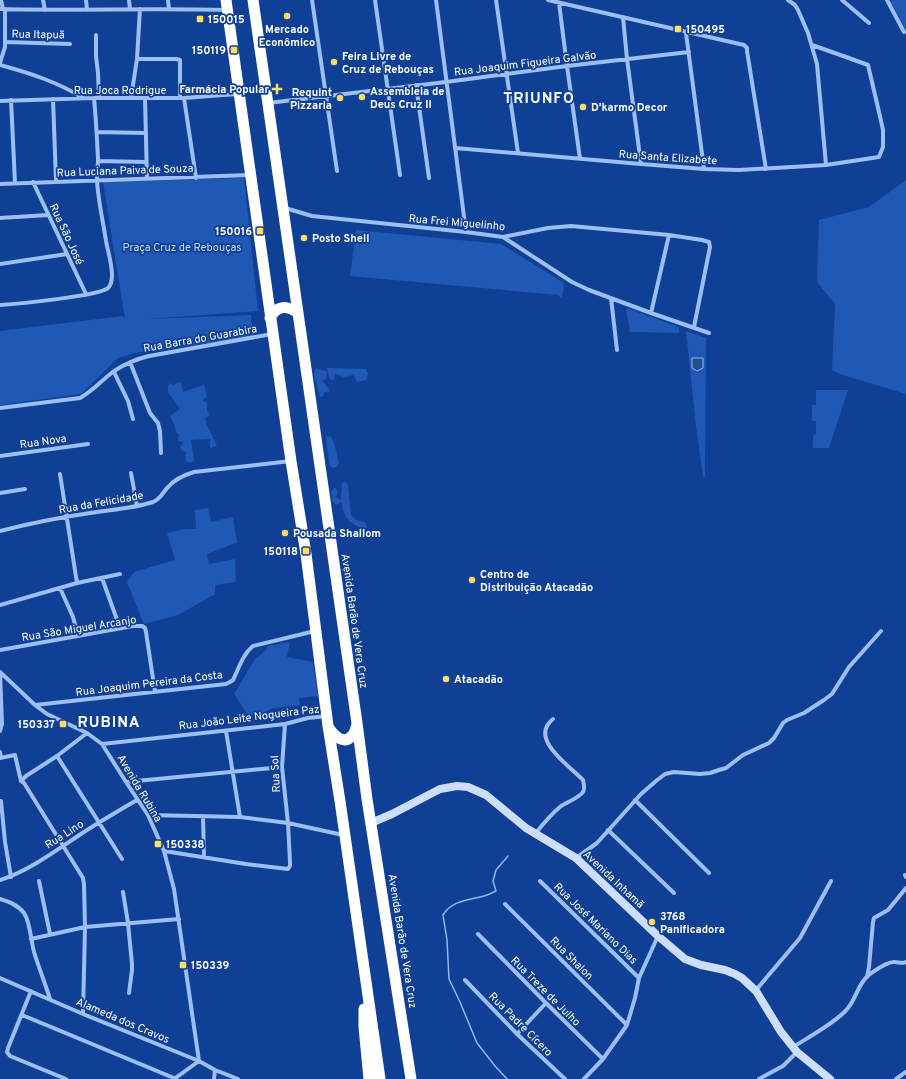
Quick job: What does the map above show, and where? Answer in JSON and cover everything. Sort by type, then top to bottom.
[{"type":"highway","name":"Avenida Barão de Vera Cruz","points":[[253,0],[371,823],[411,1079]]},
{"type":"highway","points":[[226,5],[270,318],[306,554],[315,631],[380,1079]]},
{"type":"highway","points":[[270,318],[274,312],[284,307],[298,313]]},
{"type":"highway","points":[[328,721],[333,734],[338,739],[346,740],[352,737],[357,723]]},
{"type":"highway","points":[[366,983],[364,1027],[370,1079]]},
{"type":"street","points":[[1,0],[5,42],[4,52],[0,64],[69,89],[83,98]]},
{"type":"street","points":[[43,0],[45,10]]},
{"type":"street","points":[[86,0],[87,10]]},
{"type":"street","points":[[129,0],[130,9]]},
{"type":"street","points":[[168,0],[169,9]]},
{"type":"street","points":[[312,0],[337,171]]},
{"type":"street","points":[[375,0],[400,174]]},
{"type":"street","points":[[436,0],[466,232]]},
{"type":"street","points":[[496,0],[518,153]]},
{"type":"street","points":[[548,0],[686,33],[744,45],[748,51],[766,169]]},
{"type":"street","points":[[788,0],[795,5],[798,10],[812,45],[817,64],[826,165]]},
{"type":"street","points":[[842,0],[869,23]]},
{"type":"street","points":[[887,0],[904,32]]},
{"type":"street","points":[[559,3],[580,159]]},
{"type":"street","points":[[3,9],[169,9],[226,5]]},
{"type":"street","points":[[131,98],[137,59],[140,9]]},
{"type":"street","points":[[623,18],[640,164]]},
{"type":"street","points":[[686,33],[704,169]]},
{"type":"street","points":[[0,305],[86,294],[107,289],[110,286],[112,273],[97,181],[98,73],[96,35]]},
{"type":"street","name":"Rua Itapuã","points":[[5,42],[70,44]]},
{"type":"street","name":"Rua Santa Elizabete","points":[[455,148],[704,169],[739,170],[826,165],[880,158],[884,140],[883,130],[868,66],[812,45]]},
{"type":"street","name":"Rua Joaquim Figueira Galvão","points":[[268,103],[689,52]]},
{"type":"street","points":[[137,59],[176,59],[180,62],[182,98],[196,178]]},
{"type":"street","points":[[416,85],[429,178]]},
{"type":"street","name":"Rua Joca Rodrigue","points":[[0,101],[83,98],[182,98],[239,94]]},
{"type":"street","points":[[145,98],[147,179]]},
{"type":"street","points":[[53,99],[56,181]]},
{"type":"street","points":[[11,100],[15,183]]},
{"type":"street","points":[[97,132],[146,133]]},
{"type":"street","points":[[98,161],[146,162]]},
{"type":"street","name":"Rua Luciana Paiva de Souza","points":[[0,184],[251,175]]},
{"type":"street","name":"Rua São José","points":[[33,182],[86,294]]},
{"type":"street","name":"Rua Frei Miguelinho","points":[[283,208],[312,216],[503,237],[548,228],[571,226],[669,235],[709,242],[710,247],[694,327]]},
{"type":"street","points":[[0,218],[48,215]]},
{"type":"street","points":[[651,313],[669,235]]},
{"type":"street","points":[[503,237],[572,282],[589,290],[709,333]]},
{"type":"street","points":[[0,264],[66,254]]},
{"type":"street","points":[[611,298],[617,350]]},
{"type":"street","name":"Rua Barra do Guarabira","points":[[0,408],[80,398],[88,394],[114,372],[130,362],[149,356],[273,334]]},
{"type":"street","points":[[130,362],[150,413],[158,423],[161,453]]},
{"type":"street","points":[[114,372],[128,401],[133,419]]},
{"type":"street","name":"Rua Nova","points":[[0,456],[88,444]]},
{"type":"street","name":"Rua da Felicidade","points":[[0,531],[66,516],[137,506],[154,502],[158,500],[174,481],[194,472],[291,461]]},
{"type":"street","points":[[130,473],[137,506]]},
{"type":"street","points":[[60,474],[77,583]]},
{"type":"street","points":[[0,493],[25,489]]},
{"type":"street","points":[[0,605],[77,583],[120,574]]},
{"type":"street","points":[[102,578],[120,628]]},
{"type":"street","points":[[60,588],[73,617],[78,636]]},
{"type":"street","name":"Rua São Miguel Arcanjo","points":[[0,650],[120,628],[142,626],[145,628],[155,692]]},
{"type":"street","name":"Rua Joaquim Pereira da Costa","points":[[35,705],[230,682],[233,680],[248,650],[253,646],[315,631]]},
{"type":"street","points":[[576,858],[597,843],[635,800],[665,774],[674,772],[700,774],[710,773],[726,768],[743,755],[769,742],[774,738],[783,723],[804,713],[832,694],[849,667],[881,631]]},
{"type":"street","points":[[0,672],[2,724],[0,731]]},
{"type":"street","name":"Avenida Rubina","points":[[0,672],[35,705],[51,717],[87,733],[102,744],[148,815],[164,851],[174,889],[199,1061]]},
{"type":"street","name":"Rua João Leite Nogueira Paz","points":[[102,744],[285,724],[308,718],[328,721]]},
{"type":"street","points":[[535,834],[552,814],[580,795],[585,784],[583,780],[551,747],[545,738],[544,733],[546,727],[553,719]]},
{"type":"street","name":"Rua Sol","points":[[204,856],[246,864],[288,869],[290,866],[288,823],[282,767],[285,724]]},
{"type":"street","points":[[226,730],[240,817]]},
{"type":"street","points":[[21,781],[87,733]]},
{"type":"street","points":[[0,752],[1,758],[15,755],[21,781],[24,783],[83,878],[85,927],[83,1014]]},
{"type":"street","points":[[57,756],[122,859]]},
{"type":"street","points":[[126,782],[282,767]]},
{"type":"street","name":"Avenida Inhamã","points":[[371,823],[392,814],[440,789],[457,786],[468,787],[486,795],[526,828],[576,858],[658,936],[685,959],[701,965],[725,970],[742,978],[756,991],[781,1032],[795,1049],[830,1079]]},
{"type":"street","name":"Rua Lino","points":[[0,880],[11,877],[137,800]]},
{"type":"street","points":[[635,800],[709,872]]},
{"type":"street","points":[[1,801],[5,842],[11,877]]},
{"type":"street","points":[[148,815],[240,817],[288,823],[345,835]]},
{"type":"street","points":[[164,851],[204,856],[203,816]]},
{"type":"street","points":[[608,830],[674,893]]},
{"type":"street","points":[[39,881],[50,934]]},
{"type":"street","name":"Rua José Mariano Dias","points":[[540,881],[639,978]]},
{"type":"street","points":[[756,991],[800,938],[831,881]]},
{"type":"street","points":[[867,977],[874,918],[888,910],[906,888]]},
{"type":"street","points":[[123,892],[128,923],[132,970],[129,993]]},
{"type":"street","points":[[0,899],[20,908],[25,914],[28,920],[34,952],[50,999]]},
{"type":"street","name":"Rua Shalon","points":[[505,904],[627,1025]]},
{"type":"street","points":[[31,939],[85,927],[179,919]]},
{"type":"street","name":"Rua Treze de Julho","points":[[478,934],[603,1059]]},
{"type":"street","points":[[587,1078],[603,1059],[627,1025],[639,978],[658,936]]},
{"type":"street","points":[[759,1079],[783,1066],[795,1049],[840,1016],[848,1008],[867,977],[888,963],[895,962],[902,964],[906,962]]},
{"type":"street","name":"Alameda dos Cravos","points":[[0,978],[83,1014],[199,1061],[215,1070],[238,1079]]},
{"type":"street","name":"Rua Padre Cícero","points":[[465,980],[517,1034],[565,1079]]},
{"type":"street","points":[[31,991],[7,1052],[8,1054],[66,1079]]},
{"type":"street","points":[[517,1034],[546,1003]]},
{"type":"street","points":[[22,1015],[174,1079],[199,1061]]},
{"type":"street","points":[[214,1079],[215,1070]]},
{"type":"street","points":[[896,1079],[906,1072]]},
{"type":"green space","points":[[906,0],[906,30],[890,1]]},
{"type":"green space","name":"Praça Cruz de Rebouças","points":[[244,178],[258,311],[146,319],[251,315],[253,337],[135,353],[118,358],[81,394],[0,405],[0,331],[123,316],[125,319],[103,182]]},
{"type":"green space","points":[[906,180],[906,394],[843,375],[832,370],[835,304],[817,282],[819,220],[869,207]]},
{"type":"green space","points":[[356,230],[501,244],[564,283],[562,299],[558,295],[350,276]]},
{"type":"green space","points":[[626,308],[679,327],[679,333],[630,332]]},
{"type":"green space","points":[[686,331],[706,338],[705,477],[703,477],[696,426]]},
{"type":"green space","points":[[316,368],[327,372],[326,379],[322,380],[330,391],[325,392],[323,394],[324,396],[320,397],[314,374]]},
{"type":"green space","points":[[327,368],[366,369],[368,374],[366,380],[357,382],[353,375],[344,377],[335,374],[334,380],[331,380]]},
{"type":"green space","points":[[181,382],[183,392],[204,385],[207,397],[202,401],[207,402],[207,410],[210,415],[205,418],[217,446],[210,448],[210,439],[191,440],[194,461],[189,463],[185,459],[186,452],[181,450],[180,447],[183,442],[178,441],[179,435],[176,432],[170,416],[180,409],[168,392],[168,385],[170,383],[173,385]]},
{"type":"green space","points":[[816,390],[848,390],[829,448],[813,448],[813,435],[816,434],[816,421],[812,421],[812,405],[816,405]]},
{"type":"green space","points":[[326,436],[331,437],[334,443],[339,463],[333,468],[329,465]]},
{"type":"green space","points":[[345,481],[348,486],[351,515],[356,520],[365,522],[367,528],[357,526],[347,519],[341,501],[337,505],[333,501],[331,491],[335,487],[338,492],[336,497],[341,500],[342,484]]},
{"type":"green space","points":[[208,508],[211,522],[233,517],[237,543],[207,554],[209,564],[235,559],[236,582],[215,585],[215,594],[178,615],[144,624],[127,582],[134,572],[175,560],[167,533],[184,529],[196,529],[195,510]]},
{"type":"green space","points":[[290,642],[287,657],[313,662],[318,696],[299,698],[300,705],[274,708],[259,714],[248,715],[234,694],[255,659],[265,651],[268,646]]},
{"type":"shaded area","points":[[692,358],[703,358],[703,368],[697,371],[692,368]]},
{"type":"waterway","points":[[507,1079],[477,1043],[449,979],[447,940],[443,915],[456,903],[486,896],[496,891],[493,881],[496,870],[508,856]]},
{"type":"place","name":"Mercado Econômico","points":[[287,16]]},
{"type":"place","name":"150015","points":[[200,19]]},
{"type":"place","name":"150495","points":[[678,29]]},
{"type":"place","name":"150119","points":[[234,50]]},
{"type":"place","name":"Feira Livre de Cruz de Rebouças","points":[[334,62]]},
{"type":"place","name":"Farmácia Popular","points":[[277,89]]},
{"type":"place","name":"Assembleia de Deus Cruz II","points":[[362,97]]},
{"type":"place","name":"Requint Pizzaria","points":[[340,98]]},
{"type":"place","name":"D'karmo Decor","points":[[583,107]]},
{"type":"place","name":"150016","points":[[260,231]]},
{"type":"place","name":"Posto Shell","points":[[304,238]]},
{"type":"place","name":"Pousada Shallom","points":[[285,533]]},
{"type":"place","name":"150118","points":[[306,551]]},
{"type":"place","name":"Centro de Distribuição Atacadão","points":[[472,580]]},
{"type":"place","name":"Atacadão","points":[[446,679]]},
{"type":"place","name":"150337","points":[[63,724]]},
{"type":"place","name":"150338","points":[[158,844]]},
{"type":"place","name":"3768 Panificadora","points":[[652,922]]},
{"type":"place","name":"150339","points":[[183,965]]},
{"type":"district","name":"TRIUNFO","points":[[539,98]]},
{"type":"district","name":"RUBINA","points":[[109,722]]}]
